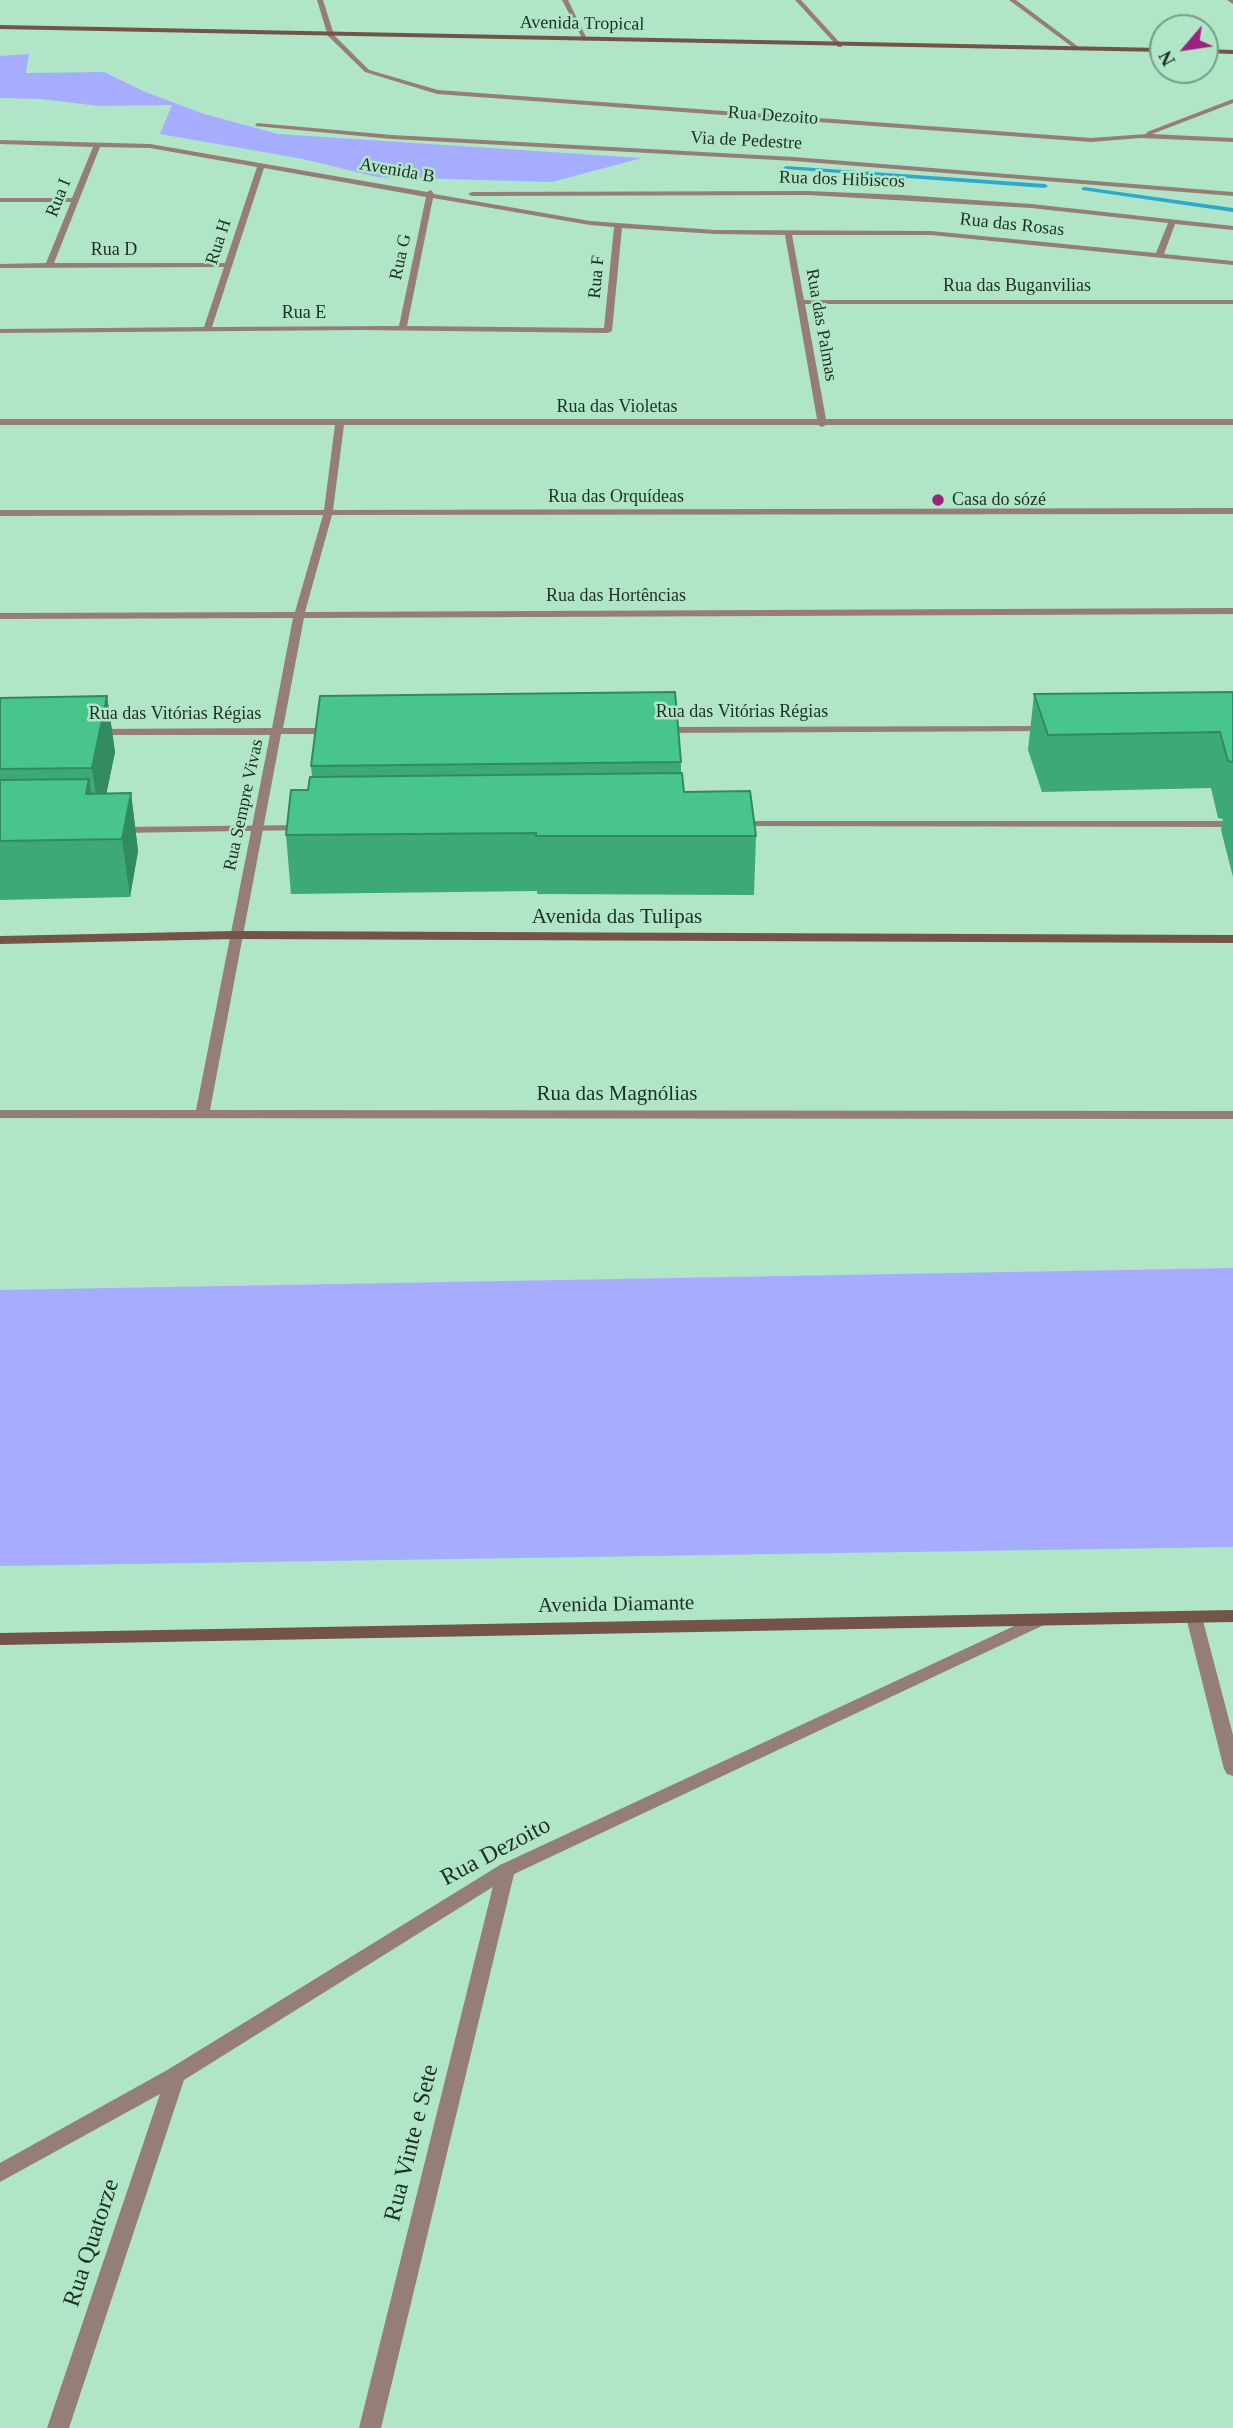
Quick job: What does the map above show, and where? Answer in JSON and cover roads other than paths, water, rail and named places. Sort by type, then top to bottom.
[{"type":"street","points":[[320,0],[331,36]]},
{"type":"street","points":[[565,0],[586,40]]},
{"type":"street","points":[[798,0],[840,46]]},
{"type":"street","points":[[1012,0],[1077,48]]},
{"type":"street","name":"Avenida Tropical","points":[[0,27],[331,36],[1149,50]]},
{"type":"street","name":"Rua Dezoito","points":[[331,36],[367,71],[437,92],[1091,140],[1141,136],[1233,141]]},
{"type":"street","points":[[1141,136],[1233,102]]},
{"type":"street","name":"Via de Pedestre","points":[[257,125],[393,137],[794,159],[1233,194]]},
{"type":"street","name":"Avenida B","points":[[0,142],[98,142],[150,146],[618,226],[657,230],[788,232]]},
{"type":"street","name":"Rua I","points":[[49,266],[98,142]]},
{"type":"street","name":"Rua H","points":[[207,330],[262,164]]},
{"type":"street","name":"Rua G","points":[[402,329],[431,192]]},
{"type":"street","name":"Rua dos Hibiscos","points":[[449,195],[808,193],[1031,206],[1233,228]]},
{"type":"street","points":[[0,200],[75,200]]},
{"type":"street","points":[[1159,256],[1172,222]]},
{"type":"street","name":"Rua F","points":[[608,331],[618,226]]},
{"type":"street","name":"Rua das Rosas","points":[[788,232],[930,233],[1233,263]]},
{"type":"street","name":"Rua das Palmas","points":[[788,232],[822,424]]},
{"type":"street","name":"Rua D","points":[[0,266],[228,265]]},
{"type":"street","name":"Rua das Buganvilias","points":[[801,302],[1233,302]]},
{"type":"street","name":"Rua E","points":[[0,331],[608,331]]},
{"type":"street","name":"Rua Sempre Vivas","points":[[202,1115],[299,615],[328,513],[340,421]]},
{"type":"street","name":"Rua das Violetas","points":[[0,422],[1233,422]]},
{"type":"street","name":"Rua das Orquídeas","points":[[0,513],[1233,512]]},
{"type":"street","name":"Rua das Hortências","points":[[0,616],[1233,611]]},
{"type":"street","name":"Rua das Vitórias Régias","points":[[651,730],[1067,729]]},
{"type":"street","name":"Rua das Vitórias Régias","points":[[83,732],[347,731]]},
{"type":"street","points":[[721,824],[1233,824]]},
{"type":"street","points":[[107,830],[322,828]]},
{"type":"street","name":"Avenida das Tulipas","points":[[0,940],[235,935],[1233,939]]},
{"type":"street","name":"Rua das Magnólias","points":[[0,1114],[1233,1115]]},
{"type":"street","name":"Avenida Diamante","points":[[0,1639],[1233,1616]]},
{"type":"street","points":[[1194,1617],[1233,1769]]},
{"type":"street","name":"Rua Dezoito","points":[[0,2173],[176,2075],[506,1870],[1040,1620]]},
{"type":"street","name":"Rua Vinte e Sete","points":[[370,2428],[506,1870]]},
{"type":"street","name":"Rua Quatorze","points":[[58,2428],[176,2075]]},
{"type":"waterway","points":[[786,168],[1045,186]]},
{"type":"waterway","points":[[1084,189],[1233,210]]},
{"type":"place","name":"Casa do sózé","points":[[938,500]]}]
